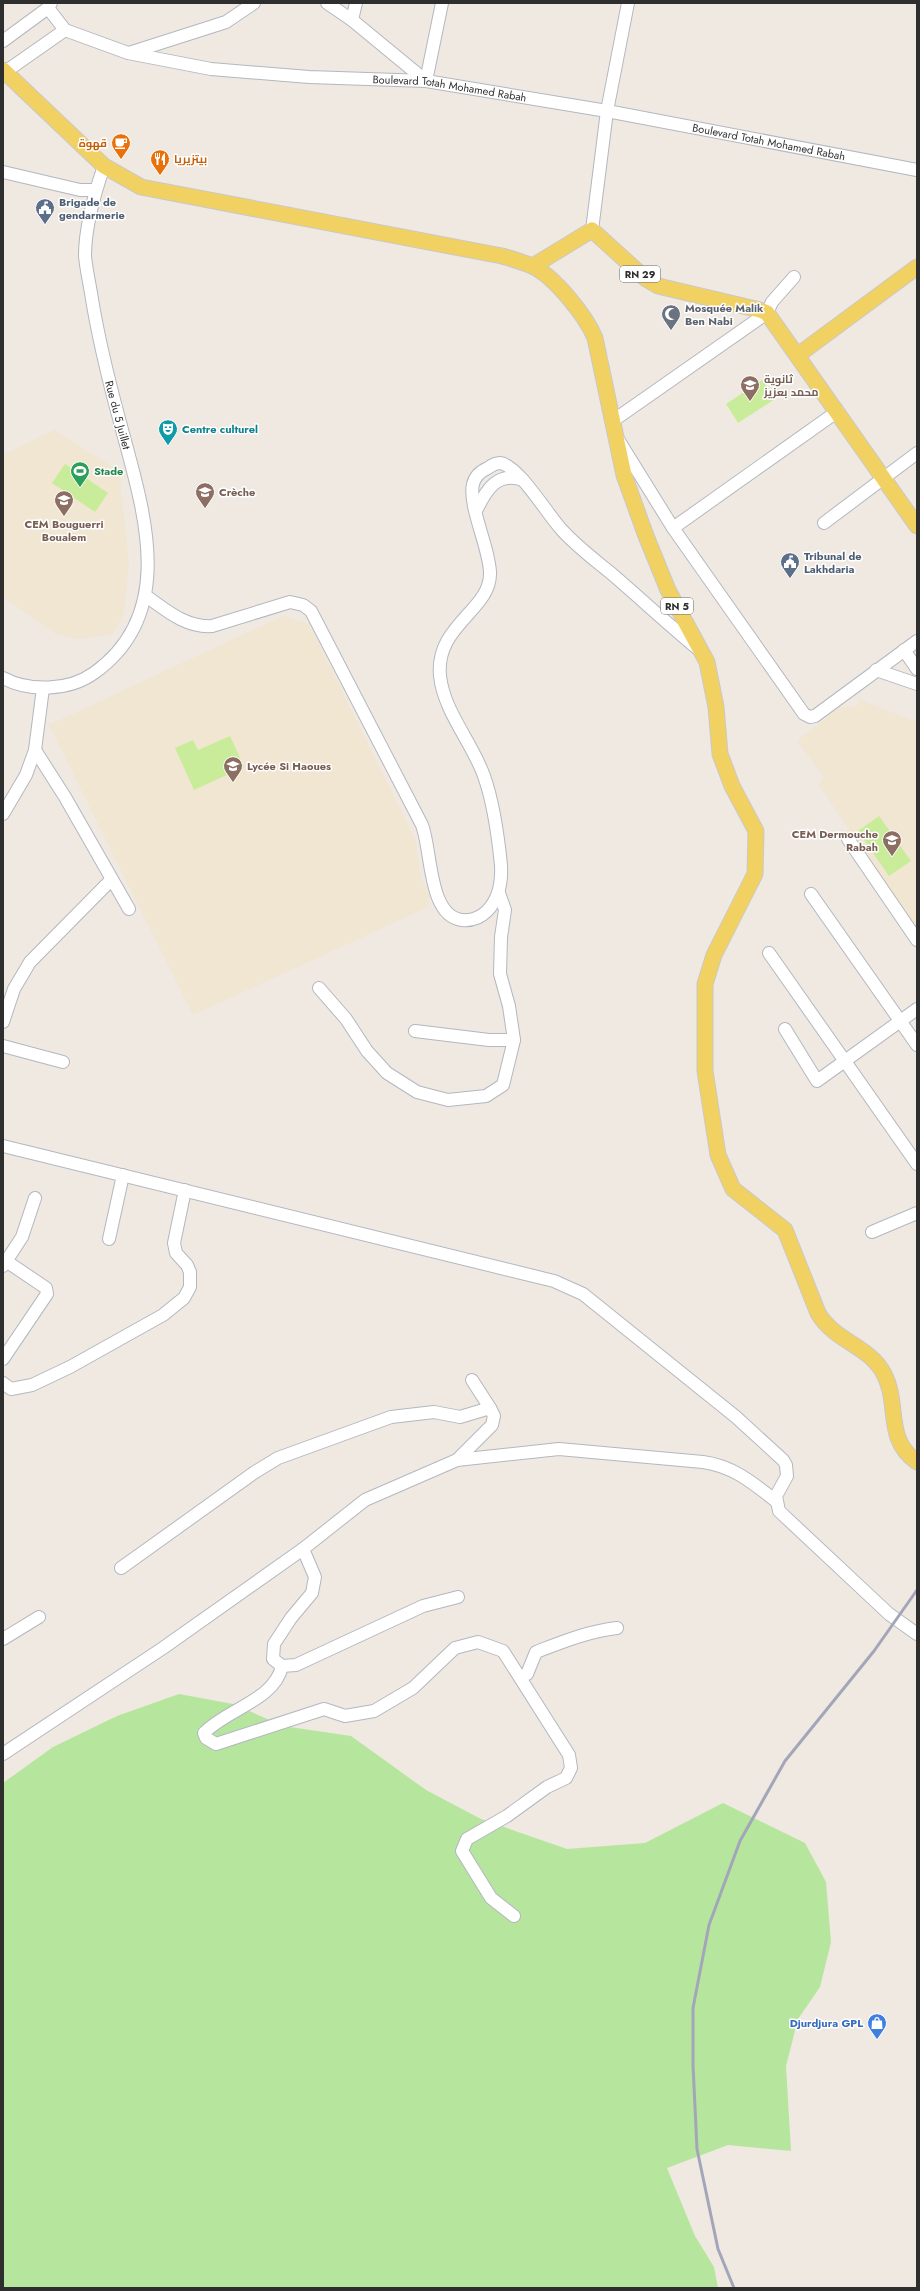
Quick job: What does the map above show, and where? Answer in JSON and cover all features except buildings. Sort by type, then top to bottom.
[{"type":"main road","name":"RN 5","points":[[4,71],[104,166],[142,187],[502,256],[533,266],[563,291],[589,322],[595,338],[614,420],[624,475],[646,536],[668,590],[707,662],[716,707],[720,754],[732,786],[756,831],[757,852],[755,874],[714,955],[705,984],[705,1070],[718,1155],[733,1189],[785,1230],[818,1313],[825,1325],[874,1360],[884,1373],[889,1386],[894,1426],[898,1440],[907,1455],[917,1462]]},
{"type":"main road","points":[[533,266],[592,230]]},
{"type":"main road","name":"RN 29","points":[[592,230],[646,279],[658,286],[760,310],[767,313]]},
{"type":"main road","points":[[798,355],[917,267]]},
{"type":"main road","points":[[767,313],[838,411],[917,526]]},
{"type":"street","points":[[128,53],[226,22],[254,3]]},
{"type":"street","points":[[327,3],[352,20],[426,81],[442,3]]},
{"type":"street","points":[[352,20],[356,3]]},
{"type":"street","points":[[592,230],[607,112],[628,3]]},
{"type":"street","points":[[3,41],[50,6],[65,30],[4,71]]},
{"type":"street","name":"Boulevard Totah Mohamed Rabah","points":[[65,30],[128,53],[218,70],[309,78],[426,81],[607,112],[917,170]]},
{"type":"street","name":"Rue du 5 Juillet","points":[[3,678],[14,684],[43,688],[68,684],[87,678],[109,662],[128,637],[141,613],[146,596],[148,564],[147,528],[139,492],[103,359],[85,255],[96,190],[104,166]]},
{"type":"street","points":[[3,172],[80,190],[96,190]]},
{"type":"street","points":[[614,420],[767,313],[772,302],[794,277]]},
{"type":"street","points":[[673,528],[838,411]]},
{"type":"street","points":[[617,438],[673,528],[804,714],[810,717],[815,716],[917,640]]},
{"type":"street","points":[[824,523],[883,477],[917,453]]},
{"type":"street","points":[[146,596],[188,623],[200,627],[212,626],[290,602],[304,605],[311,611],[422,825],[426,836],[435,890],[440,904],[447,914],[458,919],[470,920],[483,915],[492,905],[499,892],[502,874],[495,817],[484,776],[448,702],[440,676],[441,656],[445,643],[489,585],[490,572],[476,511],[472,486],[481,471],[496,463],[503,464],[524,480],[562,531],[702,652]]},
{"type":"street","points":[[476,511],[490,487],[504,478],[513,477],[524,480]]},
{"type":"street","points":[[904,650],[917,669]]},
{"type":"street","points":[[876,670],[917,684]]},
{"type":"street","points":[[3,814],[26,775],[35,750],[43,688]]},
{"type":"street","points":[[35,750],[65,797],[111,880],[129,909]]},
{"type":"street","points":[[848,839],[917,940]]},
{"type":"street","points":[[3,1022],[14,989],[30,962],[111,880]]},
{"type":"street","points":[[319,988],[346,1019],[367,1051],[388,1073],[417,1092],[448,1100],[486,1096],[502,1085],[514,1040],[509,1006],[500,974],[501,937],[505,910],[499,892]]},
{"type":"street","points":[[812,894],[917,1045]]},
{"type":"street","points":[[769,953],[844,1061],[917,1162]]},
{"type":"street","points":[[785,1029],[817,1081],[917,1009]]},
{"type":"street","points":[[415,1031],[489,1040],[514,1040]]},
{"type":"street","points":[[3,1046],[63,1062]]},
{"type":"street","points":[[3,1146],[554,1281],[583,1294],[736,1417],[783,1460],[786,1465],[787,1476],[778,1491],[776,1502]]},
{"type":"street","points":[[109,1239],[124,1175]]},
{"type":"street","points":[[3,1383],[11,1389],[32,1385],[70,1367],[163,1315],[184,1298],[190,1287],[190,1272],[187,1265],[176,1253],[174,1243],[185,1190]]},
{"type":"street","points":[[3,1358],[47,1294],[46,1288],[5,1264],[22,1237],[35,1198]]},
{"type":"street","points":[[872,1232],[917,1213]]},
{"type":"street","points":[[457,1460],[492,1425],[494,1416],[472,1380]]},
{"type":"street","points":[[121,1568],[255,1472],[278,1458],[391,1417],[434,1412],[460,1417],[490,1408]]},
{"type":"street","points":[[3,1754],[163,1648],[303,1549],[365,1500],[457,1460],[559,1449],[703,1462],[725,1467],[736,1472],[776,1502],[782,1516],[889,1614],[917,1634]]},
{"type":"street","points":[[303,1549],[315,1577],[312,1593],[291,1618],[274,1644],[274,1659],[282,1666],[296,1665],[423,1606],[458,1597]]},
{"type":"street","points":[[3,1639],[39,1617]]},
{"type":"street","points":[[904,1625],[917,1627]]},
{"type":"street","points":[[520,1677],[526,1674],[536,1652],[578,1637],[617,1628]]},
{"type":"street","points":[[282,1666],[280,1677],[265,1692],[213,1724],[204,1732],[206,1738],[216,1744],[324,1709],[345,1716],[374,1711],[413,1688],[454,1648],[478,1642],[503,1651],[569,1755],[571,1768],[566,1778],[547,1787],[507,1816],[467,1839],[462,1851],[491,1898],[514,1916]]},
{"type":"shaded area","name":"CEM Bouguerri Boualem","points":[[54,430],[119,471],[129,564],[124,613],[113,634],[78,639],[56,634],[3,597],[3,455]]},
{"type":"shaded area","name":"Lycée Si Haoues","points":[[283,616],[309,624],[416,841],[420,875],[430,896],[428,907],[193,1015],[49,725]]},
{"type":"shaded area","name":"CEM Dermouche Rabah","points":[[860,700],[917,722],[917,929],[819,785],[824,777],[797,741],[840,707],[857,706]]},
{"type":"green space","points":[[762,380],[775,399],[738,423],[726,404]]},
{"type":"green space","name":"Stade","points":[[65,464],[108,493],[95,512],[52,483]]},
{"type":"green space","points":[[230,736],[244,767],[194,790],[175,748],[193,740],[198,750]]},
{"type":"green space","points":[[879,816],[911,861],[889,876],[858,831]]},
{"type":"green space","points":[[179,1694],[233,1704],[283,1726],[351,1736],[426,1790],[481,1819],[567,1849],[645,1843],[723,1803],[805,1843],[826,1882],[831,1942],[820,1987],[798,2019],[786,2066],[791,2151],[728,2145],[667,2168],[695,2236],[714,2267],[718,2288],[3,2288],[3,1783],[53,1747],[117,1716]]},
{"type":"railway","points":[[734,2288],[718,2249],[697,2149],[693,2065],[693,2008],[709,1925],[740,1841],[785,1761],[874,1651],[917,1590]]},
{"type":"place","name":"قهوة","points":[[121,160]]},
{"type":"place","name":"بيتزيريا","points":[[160,176]]},
{"type":"place","name":"Brigade de gendarmerie","points":[[45,225]]},
{"type":"place","name":"Mosquée Malik Ben Nabi","points":[[671,331]]},
{"type":"place","name":"ثانوية محمد بعزيز","points":[[750,402]]},
{"type":"place","name":"Centre culturel","points":[[168,446]]},
{"type":"place","name":"Stade","points":[[80,488]]},
{"type":"place","name":"Crèche","points":[[205,509]]},
{"type":"place","name":"CEM Bouguerri Boualem","points":[[64,517]]},
{"type":"place","name":"Tribunal de Lakhdaria","points":[[790,579]]},
{"type":"place","name":"Lycée Si Haoues","points":[[233,783]]},
{"type":"place","name":"CEM Dermouche Rabah","points":[[892,857]]},
{"type":"place","name":"Djurdjura GPL","points":[[877,2040]]}]
